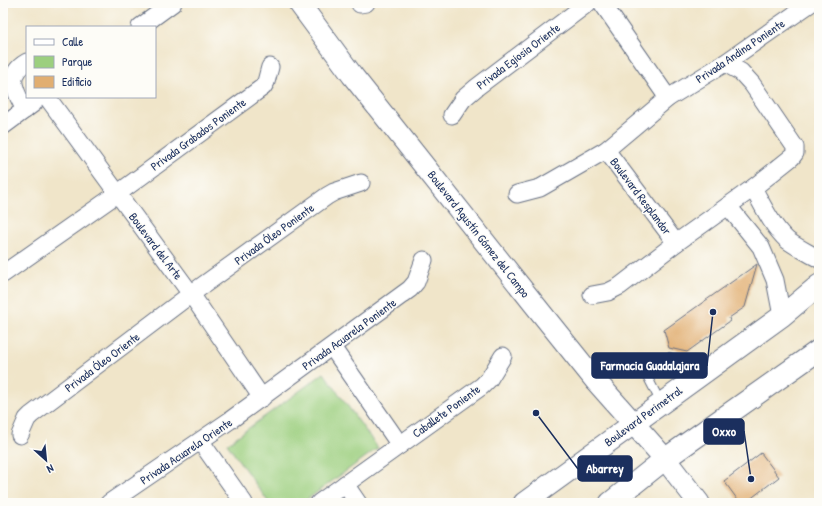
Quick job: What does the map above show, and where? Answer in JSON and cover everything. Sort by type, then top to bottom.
[{"type":"street","points":[[141,26],[173,3]]},
{"type":"street","name":"Boulevard Agustín Gómez del Campo","points":[[300,3],[352,75],[534,304],[595,380],[665,460],[699,503]]},
{"type":"street","name":"Privada Egiosia Oriente","points":[[452,115],[463,98],[588,3]]},
{"type":"street","points":[[602,3],[668,98]]},
{"type":"street","name":"Privada Andina Poniente","points":[[517,194],[540,188],[606,150],[668,98],[725,63],[811,3]]},
{"type":"street","points":[[25,110],[14,85],[14,76],[18,68],[26,63]]},
{"type":"street","points":[[592,295],[608,292],[620,286],[676,243],[753,188],[795,153],[795,147],[752,84],[741,72],[725,63]]},
{"type":"street","name":"Privada Grabados Poniente","points":[[3,274],[117,194],[263,87],[270,67]]},
{"type":"street","points":[[3,126],[42,98]]},
{"type":"street","name":"Boulevard del Arte","points":[[47,98],[191,294],[262,398]]},
{"type":"street","name":"Boulevard Resplandor","points":[[606,150],[676,243]]},
{"type":"street","name":"Privada Óleo Poniente","points":[[191,294],[327,196],[334,192],[361,183]]},
{"type":"street","points":[[753,188],[780,232],[788,240],[819,259]]},
{"type":"street","points":[[728,206],[761,247],[775,280],[782,316]]},
{"type":"street","points":[[761,247],[780,232]]},
{"type":"street","name":"Privada Acuarela Poniente","points":[[262,398],[410,289],[416,282],[424,260]]},
{"type":"street","name":"Boulevard Perimetral","points":[[524,503],[782,316],[819,285]]},
{"type":"street","name":"Privada Óleo Oriente","points":[[20,435],[27,419],[31,415],[191,294]]},
{"type":"street","points":[[332,347],[400,445]]},
{"type":"street","points":[[610,503],[665,460],[819,350]]},
{"type":"street","name":"Caballete Poniente","points":[[324,502],[345,484],[482,386],[489,379],[503,356]]},
{"type":"street","name":"Privada Acuarela Oriente","points":[[109,503],[201,442],[262,398]]},
{"type":"street","points":[[201,442],[244,503]]},
{"type":"street","points":[[345,484],[358,503]]},
{"type":"lane","points":[[661,403],[645,372],[669,357],[700,375]]},
{"type":"green space","points":[[324,373],[378,448],[302,503],[269,503],[227,444]]},
{"type":"building","points":[[757,264],[745,307],[729,318],[730,321],[687,352],[669,348],[664,330]]},
{"type":"building","points":[[761,453],[779,477],[745,503],[740,503],[724,481]]},
{"type":"place","name":"Farmacia Guadalajara","points":[[713,312]]},
{"type":"place","name":"Abarrey","points":[[536,413]]},
{"type":"place","name":"Oxxo","points":[[751,479]]}]
